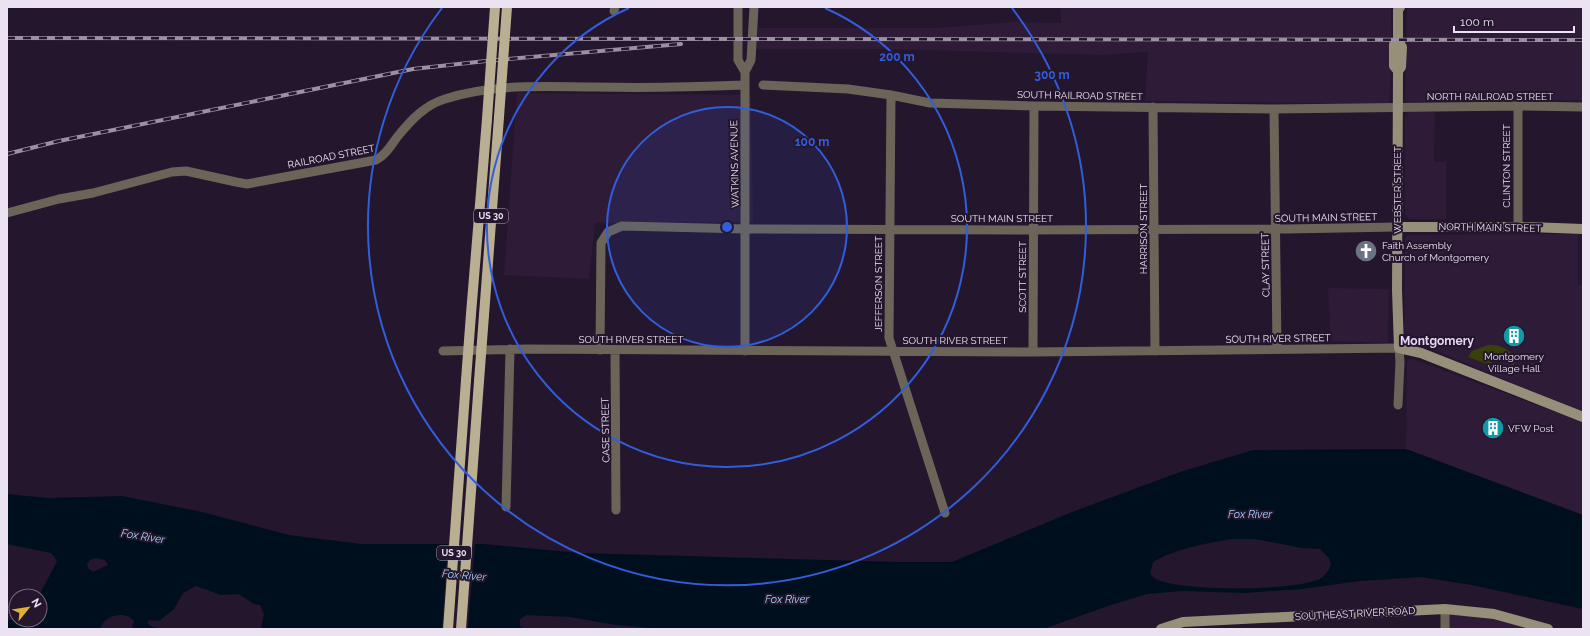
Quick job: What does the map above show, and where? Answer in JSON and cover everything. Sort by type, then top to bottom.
[{"type":"main road","name":"US 30","points":[[448,629],[471,314],[496,7]]},
{"type":"main road","name":"US 30","points":[[461,629],[508,7]]},
{"type":"street","name":"WATKINS AVENUE","points":[[738,7],[738,60],[745,72]]},
{"type":"street","name":"WATKINS AVENUE","points":[[745,351],[746,229],[744,85],[745,72],[751,60],[754,7]]},
{"type":"street","name":"WEBSTER STREET","points":[[1398,8],[1398,41],[1394,44],[1394,66],[1398,70],[1396,290],[1400,362],[1398,405]]},
{"type":"street","name":"RAILROAD STREET","points":[[7,213],[59,199],[93,193],[179,172],[186,171],[247,184],[376,160],[382,157],[399,135],[427,107],[445,99],[476,91],[520,87],[665,88],[744,85]]},
{"type":"street","name":"SOUTH RAILROAD STREET","points":[[762,85],[848,88],[930,103],[1274,109],[1398,108]]},
{"type":"street","name":"JEFFERSON STREET","points":[[891,95],[889,338],[945,513]]},
{"type":"street","name":"SCOTT STREET","points":[[1033,352],[1034,106]]},
{"type":"street","name":"NORTH RAILROAD STREET","points":[[1398,108],[1518,106],[1583,107]]},
{"type":"street","name":"CLINTON STREET","points":[[1518,106],[1518,227]]},
{"type":"street","name":"HARRISON STREET","points":[[1153,107],[1155,351]]},
{"type":"street","name":"CLAY STREET","points":[[1274,109],[1277,350]]},
{"type":"street","name":"SOUTH MAIN STREET","points":[[600,350],[601,243],[608,232],[622,226],[746,229],[1034,230],[1397,227]]},
{"type":"street","name":"NORTH MAIN STREET","points":[[1397,227],[1518,227],[1583,229]]},
{"type":"street","name":"SOUTH RIVER STREET","points":[[443,351],[615,350],[1033,352],[1399,348]]},
{"type":"street","points":[[1399,348],[1421,353],[1452,367],[1583,418]]},
{"type":"street","points":[[506,507],[510,350]]},
{"type":"street","name":"CASE STREET","points":[[615,350],[616,510]]},
{"type":"street","points":[[1445,609],[1445,629]]},
{"type":"street","name":"SOUTHEAST RIVER ROAD","points":[[1161,629],[1183,622],[1445,609],[1494,614],[1548,629]]},
{"type":"shaded area","points":[[1060,7],[1391,7],[1392,53],[1389,104],[1145,101],[1148,52],[1101,55],[887,49],[756,49],[758,28],[937,28],[1012,22],[1061,23]]},
{"type":"shaded area","points":[[1407,7],[1583,7],[1583,100],[1406,101]]},
{"type":"shaded area","points":[[517,93],[751,95],[753,222],[595,223],[589,279],[504,275]]},
{"type":"shaded area","points":[[1411,111],[1435,112],[1434,162],[1446,162],[1446,219],[1410,219],[1405,215],[1405,117],[1407,113]]},
{"type":"shaded area","points":[[1578,234],[1578,285],[1583,285],[1583,413],[1425,346],[1408,342],[1404,331],[1405,238],[1408,235]]},
{"type":"shaded area","points":[[1328,288],[1389,289],[1388,343],[1331,341]]},
{"type":"shaded area","points":[[1409,359],[1413,359],[1583,422],[1583,515],[1406,449],[1407,363]]},
{"type":"shaded area","points":[[1448,613],[1498,618],[1537,629],[1448,629]]},
{"type":"green space","points":[[1488,345],[1500,346],[1510,352],[1514,358],[1514,367],[1511,365],[1508,357],[1501,354],[1495,355],[1490,365],[1468,357],[1472,351]]},
{"type":"water","name":"Fox River","points":[[1406,449],[1583,515],[1583,609],[1472,585],[1421,577],[1360,581],[1302,589],[1245,593],[1182,591],[1147,594],[1043,629],[661,629],[616,625],[570,617],[527,615],[520,619],[520,626],[524,629],[261,629],[264,614],[260,605],[254,604],[239,594],[221,595],[196,586],[183,593],[174,609],[159,621],[149,620],[147,623],[152,627],[166,629],[128,629],[132,628],[134,621],[120,615],[110,617],[102,624],[100,629],[7,629],[7,620],[8,628],[48,628],[48,588],[43,588],[57,561],[51,553],[7,544],[7,494],[47,498],[122,496],[202,512],[289,535],[362,544],[483,544],[580,553],[899,562],[952,562],[1072,512],[1180,472],[1253,450]],"holes":[[[1231,539],[1255,539],[1302,548],[1320,549],[1329,558],[1331,565],[1327,573],[1320,579],[1307,583],[1264,588],[1212,588],[1189,586],[1169,583],[1156,579],[1150,573],[1153,562],[1172,553],[1191,547]],[[96,558],[105,560],[108,565],[93,572],[88,568],[87,564],[90,560]]]},
{"type":"pier","points":[[448,542],[475,542],[468,629],[442,629]]},
{"type":"railway","points":[[7,38],[1583,40]]},
{"type":"railway","points":[[7,154],[59,141],[413,69],[681,44]]},
{"type":"place","name":"Faith Assembly Church of Montgomery","points":[[1366,251]]},
{"type":"place","name":"Montgomery Village Hall","points":[[1514,336]]},
{"type":"place","name":"VFW Post","points":[[1493,428]]},
{"type":"district","name":"Montgomery","points":[[1437,341]]}]
